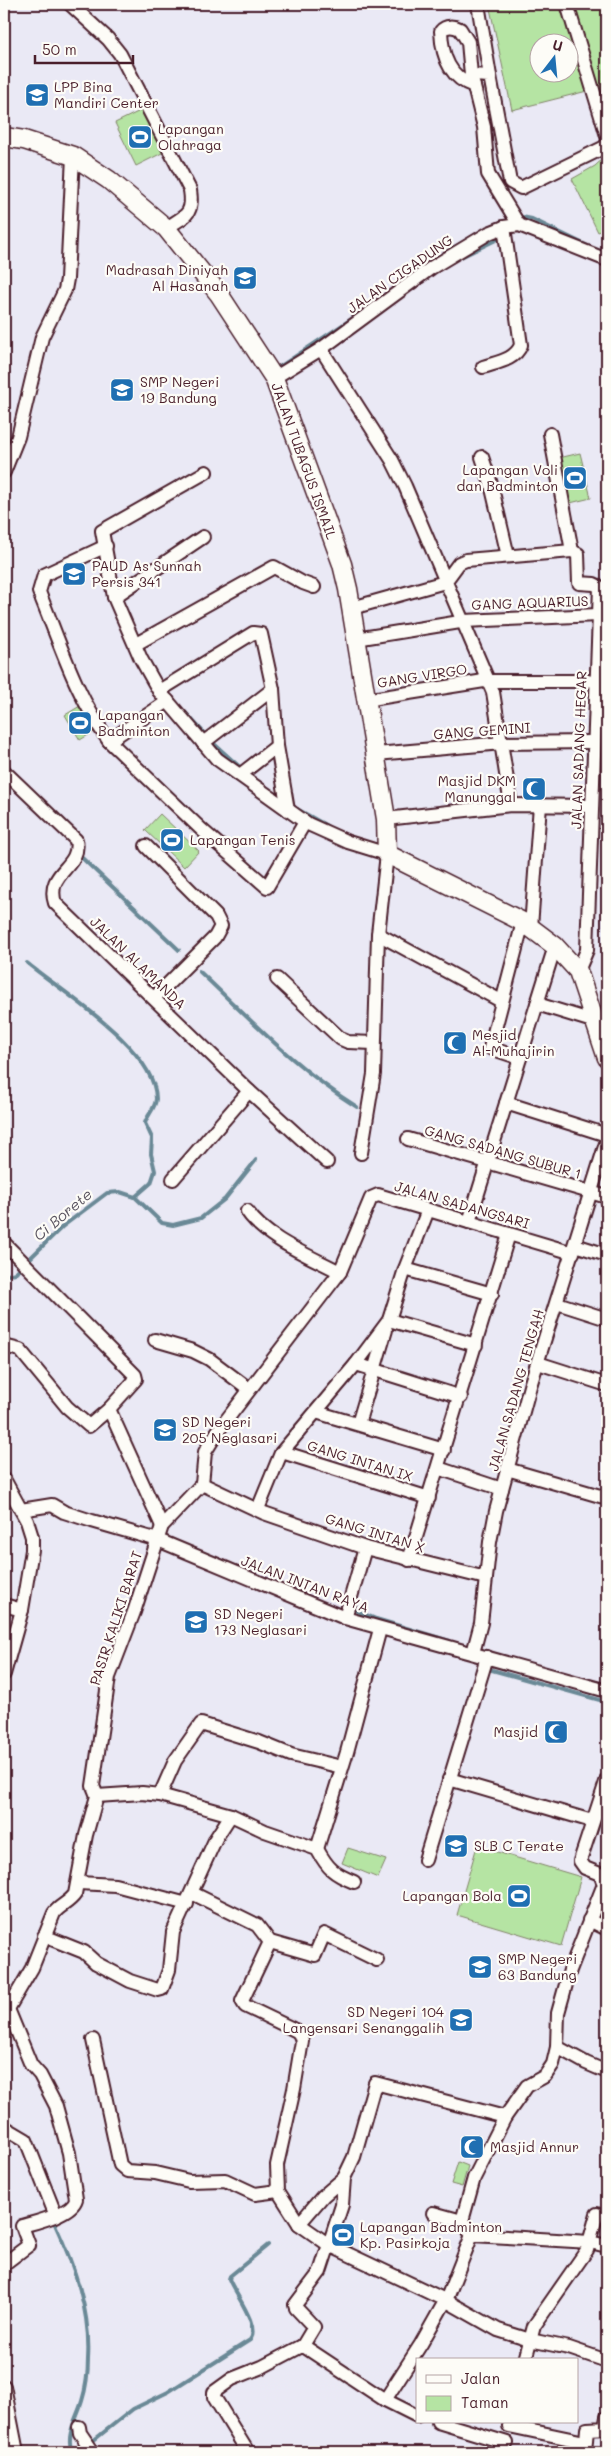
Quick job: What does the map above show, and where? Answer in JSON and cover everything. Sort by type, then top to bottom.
[{"type":"main road","name":"JALAN TUBAGUS ISMAIL","points":[[4,137],[24,140],[73,156],[110,180],[166,228],[219,294],[274,378],[342,564],[352,608],[365,700],[376,754],[386,819],[387,854]]},
{"type":"main road","points":[[387,854],[527,924],[555,946],[578,971],[607,1058]]},
{"type":"street","points":[[70,4],[108,39],[120,54],[190,190],[192,207],[189,213],[166,228]]},
{"type":"street","points":[[478,4],[510,182],[514,186],[521,188],[537,182],[605,147],[607,143]]},
{"type":"street","points":[[567,4],[607,136]]},
{"type":"street","points":[[490,76],[473,80],[484,127],[488,174],[519,226]]},
{"type":"street","points":[[4,472],[18,437],[42,337],[64,290],[67,279],[73,156]]},
{"type":"street","name":"JALAN CIGADUNG","points":[[274,378],[321,348],[431,268],[489,233],[504,227],[519,226],[607,260]]},
{"type":"street","points":[[483,367],[512,357],[518,352],[521,345],[504,227]]},
{"type":"street","points":[[321,348],[392,460],[405,486],[486,681],[493,692],[503,743],[511,805]]},
{"type":"street","points":[[352,608],[445,582],[459,563],[466,560],[572,551],[550,434]]},
{"type":"street","points":[[482,457],[494,493],[508,556]]},
{"type":"street","points":[[206,472],[102,531],[114,597],[159,691],[217,759],[305,822],[348,842],[387,854],[378,934],[374,1074],[361,1153]]},
{"type":"street","points":[[114,597],[203,537]]},
{"type":"street","points":[[106,546],[44,575],[40,592],[57,640],[82,698],[109,741],[202,830],[267,887],[305,822]]},
{"type":"street","name":"JALAN SADANG HEGAR","points":[[572,551],[578,554],[579,583],[594,584],[600,587],[587,950],[578,971]]},
{"type":"street","points":[[136,644],[274,567],[314,587]]},
{"type":"street","name":"GANG AQUARIUS","points":[[356,639],[462,621],[598,615]]},
{"type":"street","points":[[159,691],[257,632],[261,634],[273,690],[277,746],[288,810]]},
{"type":"street","name":"GANG VIRGO","points":[[365,700],[486,681],[588,681]]},
{"type":"street","points":[[203,743],[273,690]]},
{"type":"street","points":[[109,741],[168,701]]},
{"type":"street","name":"GANG GEMINI","points":[[376,754],[503,743],[590,742]]},
{"type":"street","points":[[240,775],[277,746]]},
{"type":"street","name":"JALAN ALAMANDA","points":[[4,771],[76,840],[78,849],[55,882],[51,892],[55,903],[249,1091],[327,1162]]},
{"type":"street","points":[[386,819],[511,805],[592,806]]},
{"type":"street","points":[[520,1058],[490,1048],[502,1000],[527,924],[540,805]]},
{"type":"street","points":[[146,846],[216,916],[221,926],[214,936],[154,998]]},
{"type":"street","points":[[378,934],[502,1000]]},
{"type":"street","points":[[469,1222],[555,946]]},
{"type":"street","points":[[277,979],[341,1039],[348,1042],[374,1044]]},
{"type":"street","points":[[537,1004],[596,1022]]},
{"type":"street","points":[[173,1179],[249,1091]]},
{"type":"street","points":[[506,1103],[607,1135]]},
{"type":"street","name":"GANG SADANG SUBUR 1","points":[[408,1139],[607,1197]]},
{"type":"street","name":"JALAN SADANG TENGAH","points":[[473,1652],[481,1624],[490,1542],[502,1489],[538,1363],[607,1140]]},
{"type":"street","name":"JALAN SADANGSARI","points":[[340,1272],[373,1196],[509,1234],[607,1255]]},
{"type":"street","points":[[358,1424],[405,1269],[428,1210]]},
{"type":"street","points":[[109,1408],[162,1526],[202,1484],[205,1452],[218,1430],[340,1272],[267,1232],[255,1223],[247,1211]]},
{"type":"street","points":[[409,1560],[509,1234]]},
{"type":"street","points":[[4,1262],[15,1255],[135,1375],[136,1379],[91,1426],[87,1425],[67,1407],[20,1350],[4,1346]]},
{"type":"street","points":[[405,1269],[492,1294]]},
{"type":"street","points":[[557,1303],[607,1319]]},
{"type":"street","points":[[389,1322],[476,1345]]},
{"type":"street","points":[[258,1509],[282,1452],[389,1322]]},
{"type":"street","points":[[156,1340],[194,1351],[210,1359],[249,1389]]},
{"type":"street","points":[[538,1363],[607,1385]]},
{"type":"street","points":[[356,1364],[460,1397]]},
{"type":"street","points":[[316,1412],[444,1450]]},
{"type":"street","name":"GANG INTAN IX","points":[[282,1452],[429,1498]]},
{"type":"street","points":[[438,1468],[502,1489]]},
{"type":"street","points":[[508,1468],[607,1498]]},
{"type":"street","points":[[4,1479],[32,1537],[32,1550],[22,1610],[4,1674]]},
{"type":"street","name":"GANG INTAN X","points":[[202,1484],[258,1509],[365,1548],[486,1578]]},
{"type":"street","name":"JALAN INTAN RAYA","points":[[20,1510],[52,1505],[64,1512],[158,1540],[345,1618],[473,1652],[607,1691]]},
{"type":"street","name":"PASIR KALIKI BARAT","points":[[79,1883],[86,1835],[97,1796],[93,1786],[110,1677],[162,1526]]},
{"type":"street","points":[[345,1618],[365,1548]]},
{"type":"street","points":[[4,1605],[22,1610]]},
{"type":"street","points":[[318,1850],[380,1628]]},
{"type":"street","points":[[425,1860],[487,1657]]},
{"type":"street","points":[[160,1795],[175,1761],[201,1724],[258,1742],[291,1755],[342,1767]]},
{"type":"street","points":[[462,2221],[474,2178],[505,2117],[527,2086],[545,2076],[553,2064],[557,2047],[558,2013],[574,1958],[604,1884],[600,1874],[585,1868],[580,1861],[607,1779]]},
{"type":"street","points":[[449,1780],[592,1821]]},
{"type":"street","points":[[97,1796],[142,1793],[160,1795],[231,1815],[265,1831],[318,1850],[327,1867],[340,1876],[354,1882]]},
{"type":"street","points":[[44,1936],[84,1952],[96,1963],[130,1981],[158,1990],[164,1987],[170,1964],[169,1956],[173,1932],[190,1899],[216,1838],[231,1815]]},
{"type":"street","points":[[4,2275],[4,2265],[28,2245],[22,2226],[56,2216],[76,2201],[69,2153],[56,2106],[40,2075],[31,2064],[6,2009],[32,1968],[54,1913],[59,1907],[69,1902],[75,1894],[79,1883],[115,1885],[190,1899],[257,1925],[270,1942],[316,1955],[324,1934],[377,1960]]},
{"type":"street","points":[[589,1920],[607,1929]]},
{"type":"street","points":[[270,1942],[242,2001],[245,2006],[297,2031],[302,2041],[294,2089],[277,2165],[278,2191],[299,2224],[329,2245],[445,2300],[498,2330],[530,2340],[569,2348],[607,2361]]},
{"type":"street","points":[[92,2040],[120,2165],[123,2168],[127,2171],[155,2173],[189,2181],[225,2180],[255,2194],[278,2191]]},
{"type":"street","points":[[557,2047],[607,2072]]},
{"type":"street","points":[[246,2452],[214,2397],[214,2392],[232,2379],[262,2368],[302,2347],[314,2327],[295,2305],[320,2272],[342,2205],[344,2178],[357,2149],[375,2083],[505,2117]]},
{"type":"street","points":[[4,2127],[26,2140],[56,2216]]},
{"type":"street","points":[[299,2224],[323,2196],[344,2178]]},
{"type":"street","points":[[433,2213],[462,2221],[472,2235]]},
{"type":"street","points":[[526,2358],[530,2340],[542,2314],[563,2287],[590,2242],[597,2214]]},
{"type":"street","points":[[472,2235],[590,2242],[607,2246]]},
{"type":"street","points":[[385,2400],[421,2344],[445,2300],[472,2235]]},
{"type":"street","points":[[302,2347],[385,2400],[416,2416]]},
{"type":"street","points":[[4,2386],[17,2452]]},
{"type":"street","points":[[443,2424],[506,2447],[510,2424],[585,2447],[587,2430],[605,2428],[607,2417]]},
{"type":"street","points":[[80,2427],[80,2433],[93,2452]]},
{"type":"green space","points":[[489,4],[607,4],[607,109],[599,88],[512,110]]},
{"type":"green space","name":"Lapangan Olahraga","points":[[144,109],[164,152],[136,166],[115,123]]},
{"type":"green space","points":[[607,155],[607,229],[598,232],[572,179],[595,166]]},
{"type":"green space","name":"Lapangan Voli dan Badminton","points":[[580,453],[591,498],[570,503],[559,458]]},
{"type":"green space","name":"Lapangan Badminton","points":[[80,706],[95,731],[80,740],[65,715]]},
{"type":"green space","name":"Lapangan Tenis","points":[[160,814],[199,851],[184,867],[145,830]]},
{"type":"green space","name":"Lapangan Bola","points":[[477,1846],[581,1877],[561,1946],[457,1915]]},
{"type":"green space","points":[[348,1848],[386,1860],[378,1878],[342,1863]]},
{"type":"green space","points":[[458,2162],[468,2166],[462,2187],[451,2184]]},
{"type":"waterway","points":[[517,216],[532,219],[590,247]]},
{"type":"waterway","points":[[430,262],[480,232]]},
{"type":"waterway","points":[[461,257],[502,237]]},
{"type":"waterway","points":[[275,370],[356,316]]},
{"type":"waterway","points":[[185,712],[206,735]]},
{"type":"waterway","points":[[212,742],[242,769]]},
{"type":"waterway","points":[[297,809],[327,826]]},
{"type":"waterway","points":[[80,856],[179,950]]},
{"type":"waterway","points":[[27,963],[105,1023],[141,1061],[152,1080],[156,1099],[145,1123],[152,1138],[151,1154],[155,1171],[151,1183],[135,1197]]},
{"type":"waterway","points":[[199,971],[294,1060],[335,1093],[357,1107]]},
{"type":"waterway","name":"Ci Borete","points":[[4,1276],[15,1273],[62,1227],[107,1193],[120,1192],[135,1197],[162,1223],[173,1225],[201,1218],[225,1199],[256,1160]]},
{"type":"waterway","points":[[350,1608],[376,1619],[450,1641]]},
{"type":"waterway","points":[[492,1670],[607,1702]]},
{"type":"waterway","points":[[4,1736],[6,1722],[6,1677]]},
{"type":"waterway","points":[[54,2222],[80,2289],[87,2323],[88,2370],[82,2401],[72,2426],[70,2439],[72,2452]]},
{"type":"waterway","points":[[94,2440],[133,2409],[168,2392],[250,2340],[252,2334],[250,2318],[229,2279],[230,2276],[268,2245]]},
{"type":"place","name":"LPP Bina Mandiri Center","points":[[37,95]]},
{"type":"place","name":"Lapangan Olahraga","points":[[140,137]]},
{"type":"place","name":"Madrasah Diniyah Al Hasanah","points":[[245,278]]},
{"type":"place","name":"SMP Negeri 19 Bandung","points":[[122,390]]},
{"type":"place","name":"Lapangan Voli dan Badminton","points":[[575,478]]},
{"type":"place","name":"PAUD As Sunnah Persis 341","points":[[74,574]]},
{"type":"place","name":"Lapangan Badminton","points":[[80,723]]},
{"type":"place","name":"Masjid DKM Manunggal","points":[[534,789]]},
{"type":"place","name":"Lapangan Tenis","points":[[172,840]]},
{"type":"place","name":"Mesjid Al-Muhajirin","points":[[455,1043]]},
{"type":"place","name":"SD Negeri 205 Neglasari","points":[[165,1430]]},
{"type":"place","name":"SD Negeri 173 Neglasari","points":[[196,1622]]},
{"type":"place","name":"Masjid","points":[[556,1732]]},
{"type":"place","name":"SLB C Terate","points":[[456,1846]]},
{"type":"place","name":"Lapangan Bola","points":[[519,1896]]},
{"type":"place","name":"SMP Negeri 63 Bandung","points":[[480,1967]]},
{"type":"place","name":"SD Negeri 104 Langensari Senanggalih","points":[[461,2020]]},
{"type":"place","name":"Masjid Annur","points":[[472,2147]]},
{"type":"place","name":"Lapangan Badminton Kp. Pasirkoja","points":[[343,2235]]}]
